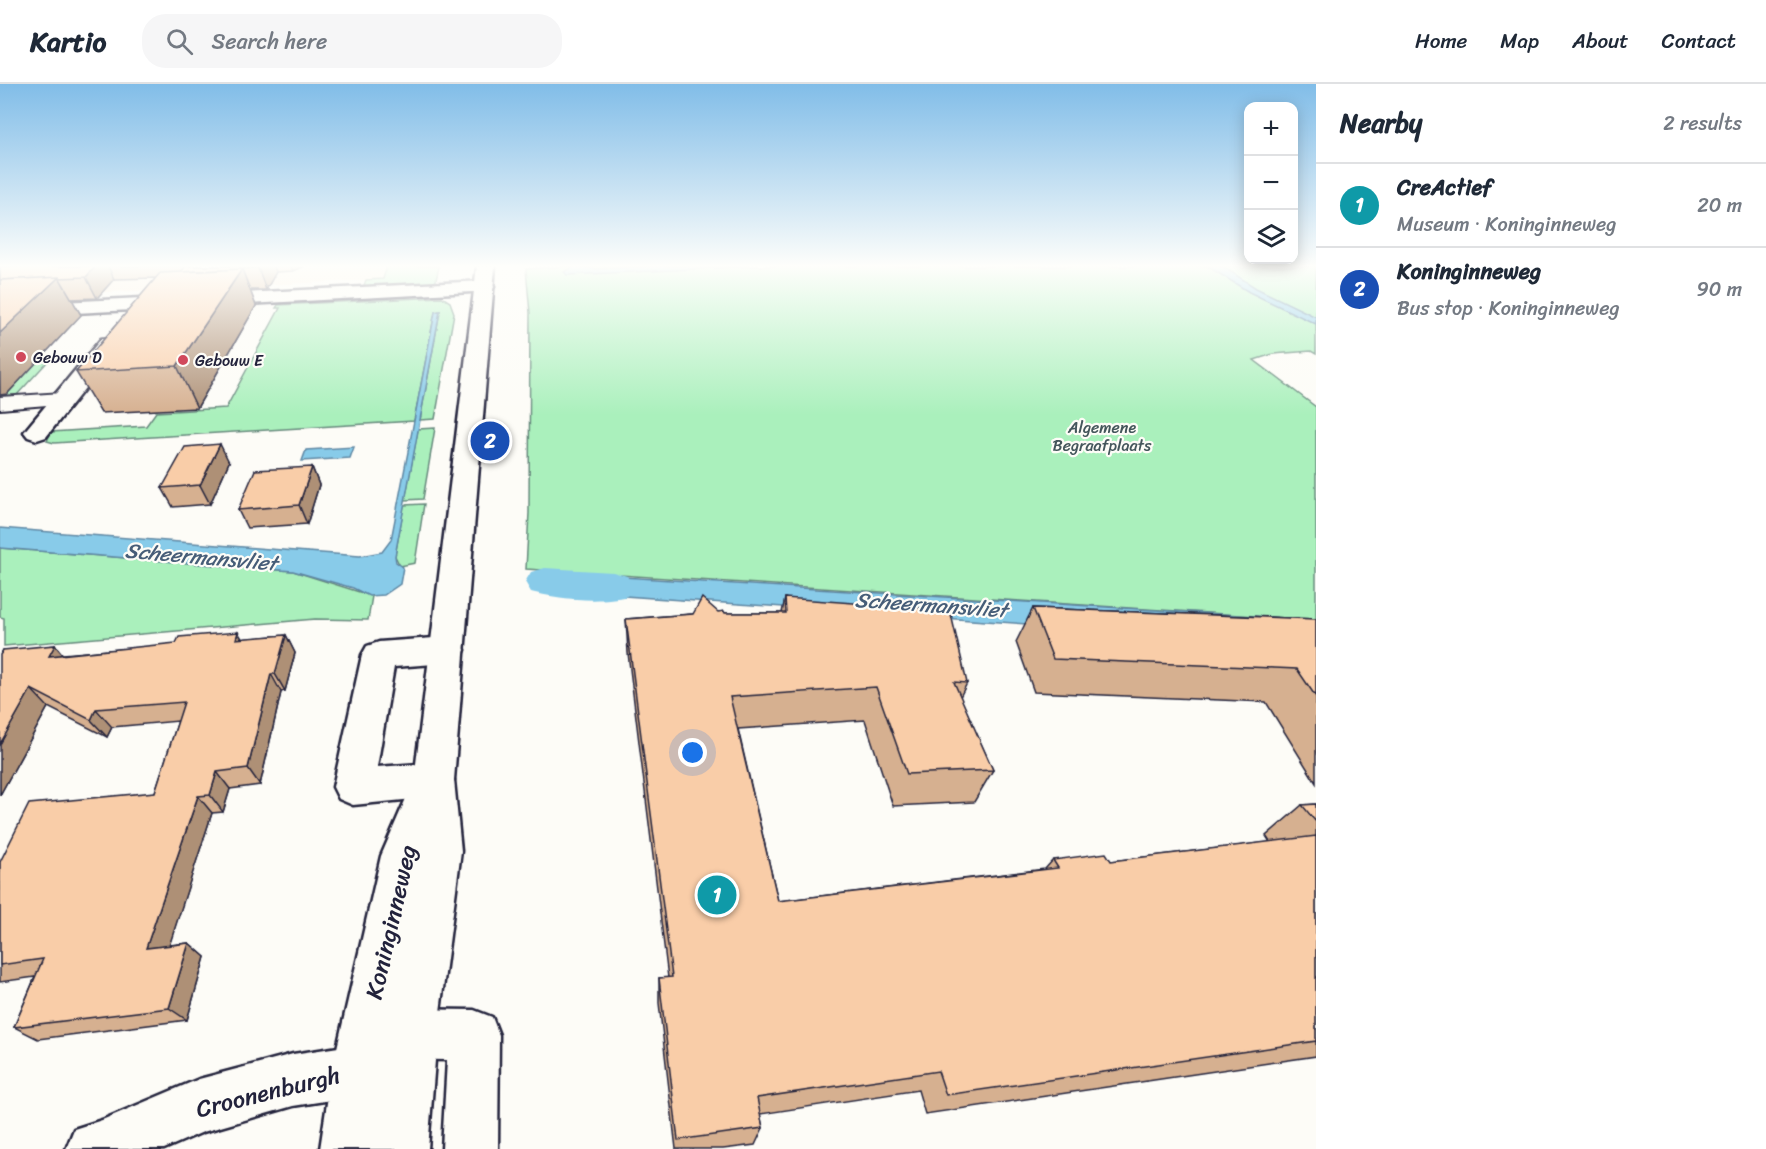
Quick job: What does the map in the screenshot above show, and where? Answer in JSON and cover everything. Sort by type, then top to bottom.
[{"type":"street","points":[[38,432],[133,316]]},
{"type":"street","name":"Koninginneweg","points":[[348,1149],[440,851],[434,780],[481,316]]},
{"type":"street","points":[[0,403],[63,399]]},
{"type":"street","points":[[434,780],[353,787],[379,655],[448,650]]},
{"type":"street","points":[[378,1046],[474,1035],[470,1149]]},
{"type":"street","name":"Croonenburgh","points":[[102,1149],[199,1106],[293,1080],[378,1046],[402,1128],[359,1149]]},
{"type":"green space","points":[[276,316],[434,316],[414,421],[54,443],[47,441],[51,432],[146,426],[156,412],[226,408]]},
{"type":"green space","points":[[439,316],[454,316],[435,419],[420,420]]},
{"type":"green space","name":"Algemene Begraafplaats","points":[[530,316],[1316,316],[1316,354],[1311,351],[1273,354],[1254,360],[1316,407],[1316,620],[526,569],[529,513]]},
{"type":"green space","points":[[50,359],[14,398],[0,398],[0,387],[39,360]]},
{"type":"green space","points":[[435,428],[423,499],[405,500],[418,429]]},
{"type":"green space","points":[[424,504],[415,563],[400,566],[395,556],[404,505]]},
{"type":"green space","points":[[0,548],[293,571],[372,596],[368,620],[315,619],[4,646],[4,618],[0,617]]},
{"type":"water","points":[[434,316],[439,316],[395,556],[396,562],[403,567],[400,584],[384,595],[369,596],[353,588],[293,571],[0,548],[0,528],[360,556],[382,552],[391,540]]},
{"type":"water","points":[[1299,316],[1313,316],[1316,317],[1316,324]]},
{"type":"water","points":[[354,447],[350,458],[302,461],[306,450]]},
{"type":"water","points":[[559,573],[1316,620],[1316,644],[553,591]]},
{"type":"building","points":[[0,316],[18,316],[0,333]]},
{"type":"building","points":[[124,316],[211,316],[177,366],[76,372]]},
{"type":"building","points":[[220,444],[200,485],[162,488],[185,447]]},
{"type":"building","points":[[312,467],[299,505],[238,510],[255,470]]},
{"type":"building","points":[[702,598],[718,612],[724,611],[725,613],[786,613],[785,598],[950,610],[967,683],[954,682],[993,770],[907,774],[876,687],[730,697],[778,901],[1058,868],[1053,860],[1106,853],[1111,861],[1316,836],[1316,1041],[946,1095],[938,1071],[757,1098],[763,1128],[678,1140],[659,978],[672,977],[626,619],[693,614]]},
{"type":"building","points":[[1033,608],[1316,619],[1316,697],[1297,669],[1053,659]]},
{"type":"building","points":[[238,632],[236,639],[286,635],[275,674],[271,674],[248,768],[217,772],[210,795],[198,796],[146,948],[189,943],[169,1008],[14,1027],[43,959],[0,965],[0,862],[29,804],[155,792],[184,702],[96,709],[91,720],[31,689],[0,744],[0,655],[3,650],[55,645],[49,656],[176,643],[179,637]]},
{"type":"building","points":[[1316,804],[1316,822],[1302,805]]},
{"type":"waterway","name":"Scheermansvliet","points":[[545,582],[613,586]]},
{"type":"place","name":"Gebouw D","points":[[21,357]]},
{"type":"place","name":"Gebouw E","points":[[183,360]]},
{"type":"place","name":"Koninginneweg","points":[[490,441]]},
{"type":"place","name":"CreActief","points":[[717,895]]}]
